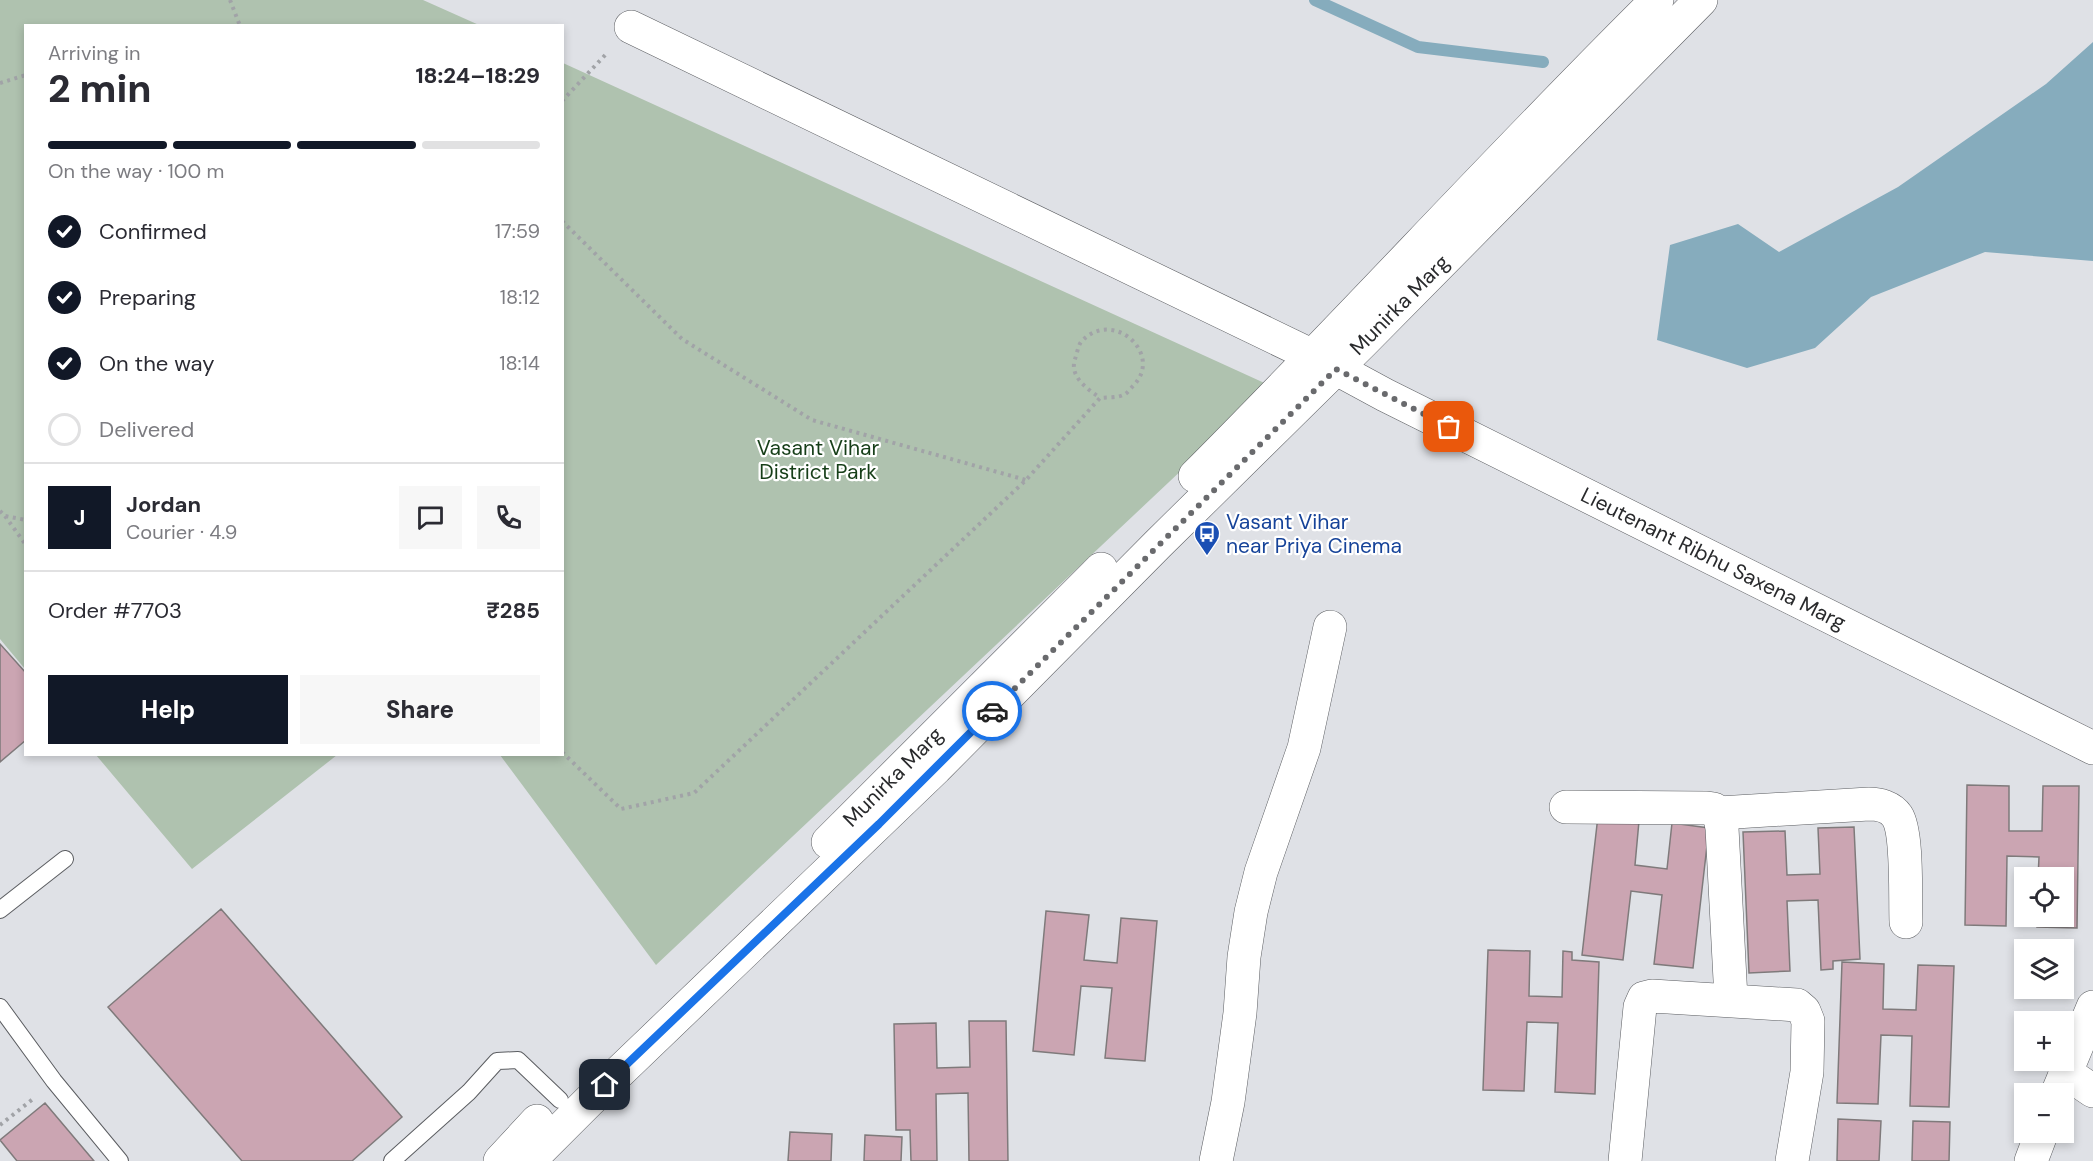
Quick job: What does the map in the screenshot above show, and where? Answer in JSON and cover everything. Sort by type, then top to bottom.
[{"type":"street","name":"Munirka Marg","points":[[529,1161],[879,824],[1166,536],[1324,363],[1456,206],[1658,0]]},
{"type":"street","name":"Munirka Marg","points":[[500,1161],[542,1116],[632,1036],[1701,0]]},
{"type":"street","name":"Lieutenant Ribhu Saxena Marg","points":[[631,27],[1324,363],[2093,748]]},
{"type":"street","points":[[1216,1161],[1228,1102],[1239,1024],[1244,957],[1251,912],[1261,872],[1304,748],[1330,627]]},
{"type":"street","points":[[1719,813],[1882,804],[1897,815],[1903,833],[1906,922]]},
{"type":"street","points":[[1566,807],[1707,808],[1719,813],[1722,828],[1731,999]]},
{"type":"street","points":[[1625,1161],[1640,1007],[1644,998],[1652,996],[1731,999],[1797,1005],[1804,1011],[1809,1021],[1807,1072],[1792,1161]]},
{"type":"street","points":[[2061,1083],[2093,1007]]},
{"type":"street","points":[[2074,1086],[2093,1091]]},
{"type":"street","points":[[2031,1161],[2038,1143]]},
{"type":"lane","points":[[0,910],[65,859]]},
{"type":"lane","points":[[0,1007],[54,1081],[120,1161]]},
{"type":"lane","points":[[392,1161],[469,1092],[497,1061],[518,1060],[560,1100]]},
{"type":"path","points":[[230,0],[239,24]]},
{"type":"path","points":[[0,83],[24,76]]},
{"type":"path","points":[[564,223],[682,339],[812,420],[1026,480]]},
{"type":"path","points":[[564,754],[621,809],[693,793],[1026,480],[1100,398],[1124,395],[1139,380],[1144,361],[1134,340],[1118,330],[1096,330],[1080,343],[1073,364],[1080,384],[1100,398]]},
{"type":"path","points":[[0,511],[24,542]]},
{"type":"path","points":[[5,516],[24,520]]},
{"type":"path","points":[[0,1125],[54,1081]]},
{"type":"green space","points":[[0,0],[423,0],[477,24],[24,24],[24,668],[0,639]]},
{"type":"green space","name":"Vasant Vihar District Park","points":[[564,63],[1271,386],[656,965],[501,756],[564,756]]},
{"type":"green space","points":[[97,756],[336,756],[192,869]]},
{"type":"water","points":[[2093,42],[2093,261],[1985,252],[1871,297],[1815,348],[1747,368],[1657,340],[1670,245],[1738,224],[1779,252],[1898,187],[2046,84]]},
{"type":"building","points":[[0,644],[24,671],[24,742],[0,762]]},
{"type":"building","points":[[1967,785],[2009,786],[2009,831],[2042,831],[2043,786],[2079,786],[2077,928],[2037,927],[2074,927],[2074,867],[2039,867],[2039,857],[2007,856],[2006,926],[1965,925]]},
{"type":"building","points":[[1598,816],[1639,821],[1635,865],[1667,869],[1672,823],[1709,828],[1693,968],[1654,964],[1662,895],[1631,891],[1623,960],[1582,955]]},
{"type":"building","points":[[1854,827],[1860,959],[1833,961],[1833,969],[1821,970],[1818,900],[1787,901],[1790,971],[1749,973],[1743,832],[1785,831],[1787,875],[1820,874],[1818,828]]},
{"type":"building","points":[[221,909],[402,1117],[352,1161],[242,1161],[108,1007]]},
{"type":"building","points":[[1046,911],[1089,915],[1084,960],[1117,963],[1121,918],[1157,921],[1145,1061],[1105,1058],[1112,988],[1081,986],[1074,1055],[1033,1051]]},
{"type":"building","points":[[1488,950],[1530,951],[1529,996],[1562,997],[1563,951],[1572,952],[1572,960],[1599,962],[1595,1094],[1555,1092],[1558,1023],[1527,1022],[1524,1091],[1483,1090]]},
{"type":"building","points":[[1842,962],[1884,964],[1883,1009],[1916,1010],[1918,965],[1954,966],[1949,1107],[1910,1106],[1912,1036],[1881,1035],[1878,1104],[1837,1103]]},
{"type":"building","points":[[969,1021],[1006,1021],[1008,1161],[969,1161],[968,1093],[936,1094],[937,1161],[911,1161],[910,1130],[896,1130],[894,1024],[936,1023],[937,1068],[970,1067]]},
{"type":"building","points":[[45,1103],[94,1161],[17,1161],[0,1140]]},
{"type":"building","points":[[1838,1119],[1881,1121],[1879,1161],[1837,1161]]},
{"type":"building","points":[[1913,1121],[1950,1122],[1949,1161],[1912,1161]]},
{"type":"building","points":[[790,1132],[832,1134],[831,1161],[788,1161]]},
{"type":"building","points":[[865,1135],[902,1137],[901,1161],[864,1161]]},
{"type":"waterway","points":[[1315,0],[1418,47],[1543,62]]},
{"type":"way so far","points":[[992,711],[1336,369],[1449,427]]},
{"type":"place","name":"Vasant Vihar near Priya Cinema","points":[[1207,557]]},
{"type":"route","points":[[605,1085],[879,824],[992,711]]}]
